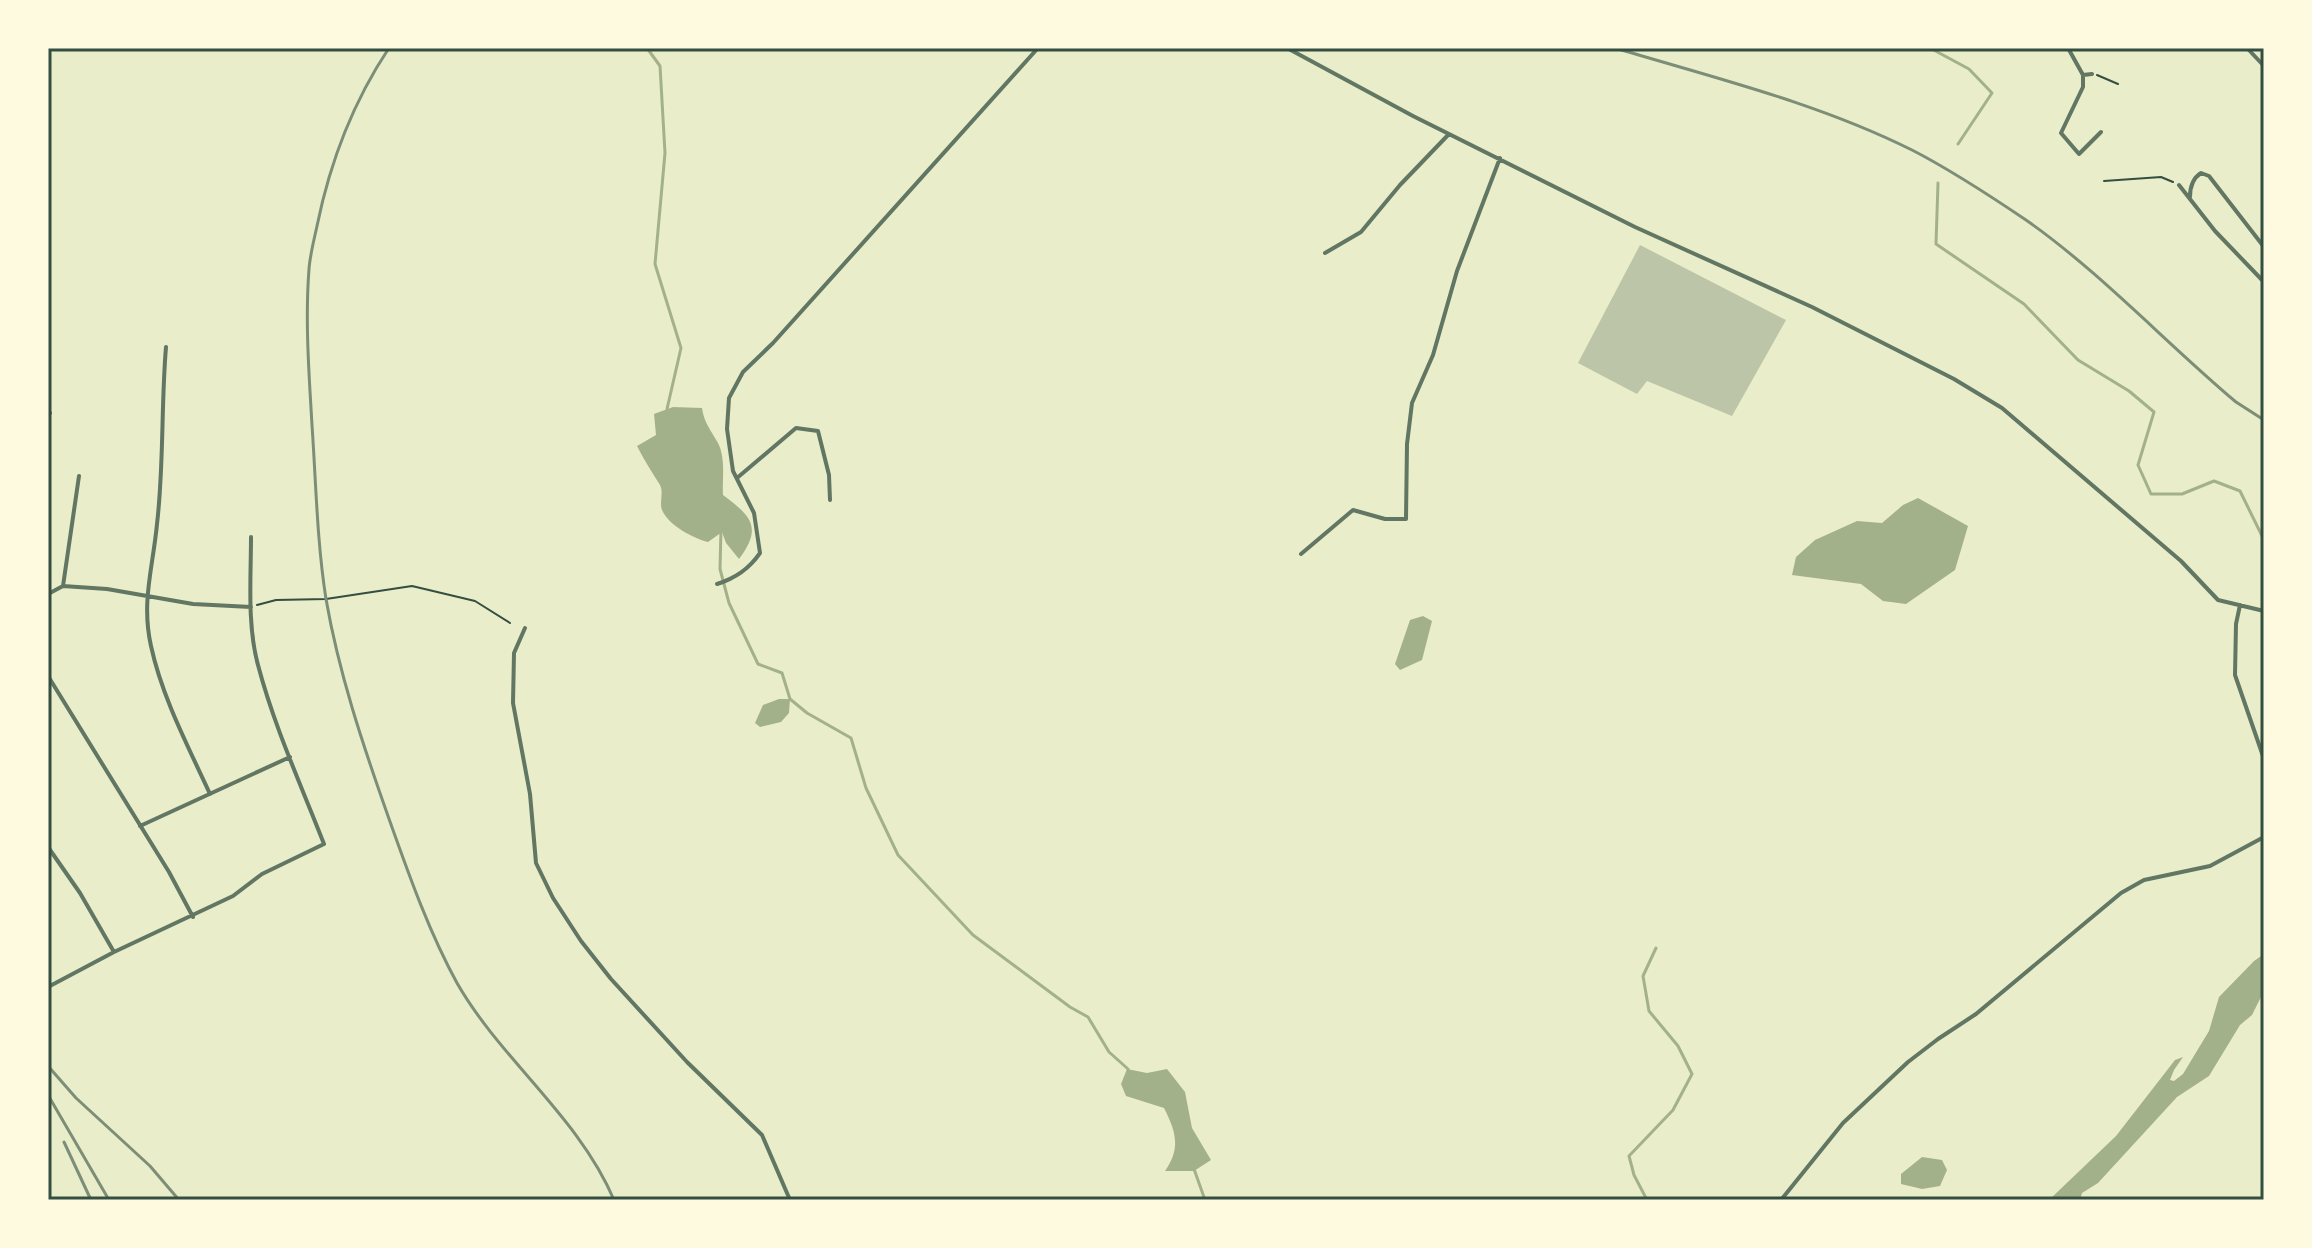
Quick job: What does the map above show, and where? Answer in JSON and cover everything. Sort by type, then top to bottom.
[{"type":"street","points":[[717,584],[730,580],[752,565],[760,553],[754,513],[733,471],[727,429],[729,398],[743,372],[773,343],[1038,48]]},
{"type":"street","points":[[1287,48],[1635,227],[1812,307],[1954,379],[2002,408],[2181,561],[2218,600],[2264,611]]},
{"type":"street","points":[[2068,48],[2083,75],[2083,87],[2061,133],[2079,154],[2101,132]]},
{"type":"street","points":[[2247,48],[2264,66]]},
{"type":"street","points":[[2083,75],[2092,74]]},
{"type":"street","points":[[1325,253],[1361,232],[1409,174],[1449,134]]},
{"type":"street","points":[[1301,554],[1353,510],[1385,519],[1406,519],[1407,444],[1412,403],[1433,355],[1457,271],[1500,158]]},
{"type":"street","points":[[2190,199],[2192,183],[2198,175],[2209,176],[2264,247]]},
{"type":"street","points":[[2179,185],[2215,231],[2264,282]]},
{"type":"street","points":[[166,347],[157,525],[146,597],[151,647],[164,688],[210,794]]},
{"type":"street","points":[[737,478],[796,428],[818,431],[829,475],[830,500]]},
{"type":"street","points":[[63,586],[79,476]]},
{"type":"street","points":[[48,987],[114,952],[193,917],[233,896],[262,874],[324,844],[257,663],[251,607],[251,537]]},
{"type":"street","points":[[48,594],[63,586],[107,589],[193,604],[251,607]]},
{"type":"street","points":[[2240,605],[2236,624],[2235,675],[2264,759]]},
{"type":"street","points":[[525,628],[514,653],[513,703],[530,794],[536,863],[553,898],[581,941],[640,1013],[762,1135],[790,1200]]},
{"type":"street","points":[[48,676],[169,872],[193,917]]},
{"type":"street","points":[[140,826],[290,757]]},
{"type":"street","points":[[1781,1200],[1843,1123],[1908,1062],[1976,1014],[2121,893],[2144,880],[2210,866],[2264,837]]},
{"type":"street","points":[[48,847],[80,893],[114,952]]},
{"type":"path","points":[[2092,74],[2118,84]]},
{"type":"path","points":[[2104,181],[2161,177],[2179,185]]},
{"type":"path","points":[[251,607],[276,600],[316,599],[412,586],[475,601],[510,623]]},
{"type":"shaded area","points":[[673,407],[702,408],[718,443],[723,462],[723,495],[747,516],[752,530],[739,559],[726,543],[722,532],[708,542],[702,540],[676,526],[662,510],[660,485],[637,446],[656,435],[654,414]]},
{"type":"shaded area","points":[[1918,498],[1968,526],[1955,570],[1906,604],[1883,601],[1861,584],[1792,575],[1796,557],[1815,540],[1857,521],[1882,523],[1903,505]]},
{"type":"shaded area","points":[[1423,616],[1432,621],[1422,660],[1400,670],[1395,664],[1410,620]]},
{"type":"shaded area","points":[[790,699],[789,713],[781,722],[760,727],[755,723],[763,705]]},
{"type":"shaded area","points":[[2264,954],[2264,991],[2252,1015],[2240,1025],[2209,1076],[2177,1097],[2098,1183],[2082,1193],[2080,1200],[2049,1200],[2116,1136],[2175,1060],[2183,1057],[2170,1080],[2174,1081],[2183,1074],[2209,1031],[2219,997]]},
{"type":"shaded area","points":[[1127,1069],[1147,1073],[1167,1069],[1185,1092],[1192,1128],[1211,1160],[1194,1171],[1165,1171],[1175,1147],[1171,1125],[1164,1108],[1126,1096],[1121,1084]]},
{"type":"shaded area","points":[[1922,1157],[1942,1160],[1947,1170],[1940,1186],[1922,1189],[1901,1184],[1901,1174]]},
{"type":"building","points":[[1640,245],[1786,320],[1732,416],[1647,381],[1637,394],[1578,363]]},
{"type":"waterway","points":[[647,48],[660,66],[665,153],[655,264],[681,348],[668,413]]},
{"type":"waterway","points":[[1930,48],[1969,69],[1992,93],[1958,144]]},
{"type":"waterway","points":[[1938,183],[1936,244],[2024,304],[2078,360],[2129,391],[2154,412],[2138,465],[2151,494],[2182,494],[2214,481],[2240,491],[2264,540]]},
{"type":"waterway","points":[[721,529],[720,569],[729,603],[758,664],[782,673],[790,699],[807,713],[851,738],[866,788],[898,855],[973,935],[1088,1017],[1109,1052],[1128,1069]]},
{"type":"waterway","points":[[1647,1200],[1634,1175],[1629,1156],[1673,1110],[1692,1074],[1678,1046],[1649,1011],[1643,976],[1656,948]]},
{"type":"waterway","points":[[1194,1169],[1205,1200]]},
{"type":"railway","points":[[389,48],[364,90],[336,156],[322,202],[310,264],[308,347],[317,512],[331,627],[352,709],[379,789],[419,901],[447,963],[495,1038],[581,1142],[614,1200]]},
{"type":"railway","points":[[1615,48],[1840,118],[1941,166],[2053,240],[2210,380],[2264,420]]},
{"type":"railway","points":[[48,1066],[76,1098],[150,1166],[179,1200]]},
{"type":"railway","points":[[48,1095],[109,1200]]},
{"type":"railway","points":[[64,1142],[91,1200]]}]
